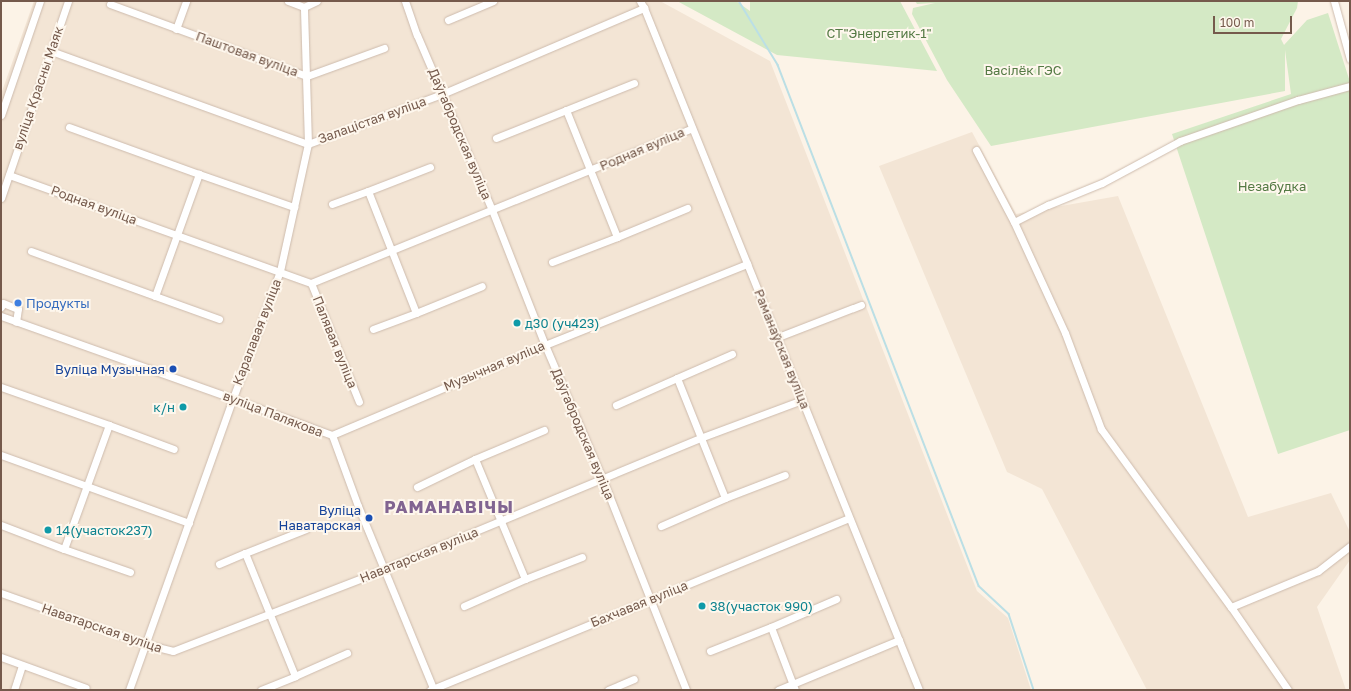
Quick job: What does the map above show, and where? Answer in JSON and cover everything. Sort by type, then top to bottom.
[{"type":"street","name":"вуліца Красны Маяк","points":[[1,115],[40,1]]},
{"type":"street","name":"вуліца Красны Маяк","points":[[1,198],[68,1]]},
{"type":"street","points":[[176,29],[186,1]]},
{"type":"street","points":[[288,1],[304,7],[317,1]]},
{"type":"street","name":"Даўгабродская вуліца","points":[[405,1],[442,94],[492,210],[545,344],[603,480],[686,690]]},
{"type":"street","points":[[448,20],[492,1]]},
{"type":"street","name":"Раманаўская вуліца","points":[[640,1],[778,337],[849,518],[919,690]]},
{"type":"street","points":[[1334,1],[1350,59]]},
{"type":"street","name":"Паштовая вуліца","points":[[110,4],[307,76],[384,48]]},
{"type":"street","name":"Каралавая вуліца","points":[[129,690],[232,398],[280,271],[308,144],[304,7]]},
{"type":"street","name":"Залацістая вуліца","points":[[51,51],[308,144],[442,94],[644,8]]},
{"type":"street","points":[[496,138],[634,83]]},
{"type":"street","points":[[1014,222],[1102,183],[1180,141],[1298,100],[1350,86]]},
{"type":"street","name":"Родная вуліца","points":[[566,110],[592,170],[617,237]]},
{"type":"street","points":[[69,127],[294,207]]},
{"type":"street","name":"Родная вуліца","points":[[9,175],[311,283],[391,252],[692,128]]},
{"type":"street","points":[[976,150],[1014,222],[1065,333],[1101,429],[1231,607],[1288,690]]},
{"type":"street","points":[[332,204],[430,167]]},
{"type":"street","points":[[155,296],[178,236],[199,174]]},
{"type":"street","points":[[368,191],[416,313]]},
{"type":"street","points":[[552,262],[687,208]]},
{"type":"street","points":[[31,252],[219,319]]},
{"type":"street","name":"Музычная вуліца","points":[[332,436],[545,344],[747,264]]},
{"type":"street","name":"Палявая вуліца","points":[[311,283],[359,402]]},
{"type":"street","points":[[373,329],[482,286]]},
{"type":"street","points":[[1,307],[3,303],[18,309],[16,322]]},
{"type":"street","points":[[778,337],[861,306]]},
{"type":"street","name":"вуліца Палякова","points":[[1,316],[232,398],[332,436],[432,690]]},
{"type":"street","points":[[616,405],[732,354]]},
{"type":"street","points":[[677,378],[725,498]]},
{"type":"street","points":[[1,387],[174,449]]},
{"type":"street","name":"Наватарская вуліца","points":[[1,593],[145,644],[173,651],[271,615],[603,480],[700,438],[802,400]]},
{"type":"street","points":[[64,549],[109,425]]},
{"type":"street","points":[[418,487],[476,459],[544,430]]},
{"type":"street","points":[[1,455],[189,523]]},
{"type":"street","points":[[476,459],[500,522],[525,579]]},
{"type":"street","points":[[661,526],[725,498],[785,475]]},
{"type":"street","name":"Бахчавая вуліца","points":[[432,690],[849,518]]},
{"type":"street","points":[[1,525],[130,572]]},
{"type":"street","points":[[219,564],[306,529]]},
{"type":"street","points":[[1231,607],[1318,571],[1350,546]]},
{"type":"street","points":[[245,554],[295,676]]},
{"type":"street","points":[[464,606],[525,579],[582,557]]},
{"type":"street","points":[[710,651],[771,628],[836,599]]},
{"type":"street","points":[[771,628],[794,687]]},
{"type":"street","points":[[778,690],[794,687],[899,640]]},
{"type":"street","points":[[261,690],[347,653]]},
{"type":"street","points":[[1,657],[86,688]]},
{"type":"street","points":[[14,690],[22,665]]},
{"type":"street","points":[[608,690],[634,679]]},
{"type":"shaded area","name":"РАМАНАВІЧЫ","points":[[34,1],[660,1],[770,61],[977,591],[1008,618],[1031,690],[1,690],[1,94]]},
{"type":"shaded area","points":[[972,132],[1016,214],[1118,196],[1248,517],[1331,493],[1350,532],[1350,560],[1317,607],[1346,690],[1147,690],[1042,489],[1007,472],[879,166]]},
{"type":"green space","name":"СТ\"Энергетик-1\"","points":[[677,1],[736,1],[750,11],[750,1],[900,1],[937,71],[777,55]]},
{"type":"green space","points":[[915,1],[1298,1],[1297,8],[1281,39],[1284,45],[1307,20],[1328,13],[1350,82],[1350,430],[1278,454],[1172,134],[1291,94],[1285,50],[1285,91],[991,146],[947,80],[912,14],[913,8],[935,3],[917,4]]},
{"type":"waterway","points":[[739,1],[778,65],[979,586],[1009,614],[1034,690]]},
{"type":"place","name":"Продукты","points":[[18,303]]},
{"type":"place","name":"д30 (уч423)","points":[[517,323]]},
{"type":"place","name":"Вуліца Музычная","points":[[173,369]]},
{"type":"place","name":"к/н","points":[[183,407]]},
{"type":"place","name":"Вуліца Наватарская","points":[[369,518]]},
{"type":"place","name":"14(участок237)","points":[[48,530]]},
{"type":"place","name":"38(участок 990)","points":[[702,606]]},
{"type":"district","name":"РАМАНАВІЧЫ","points":[[449,507]]},
{"type":"park label","name":"Васілёк ГЭС","points":[[1023,70]]},
{"type":"park label","name":"Незабудка","points":[[1272,186]]}]
